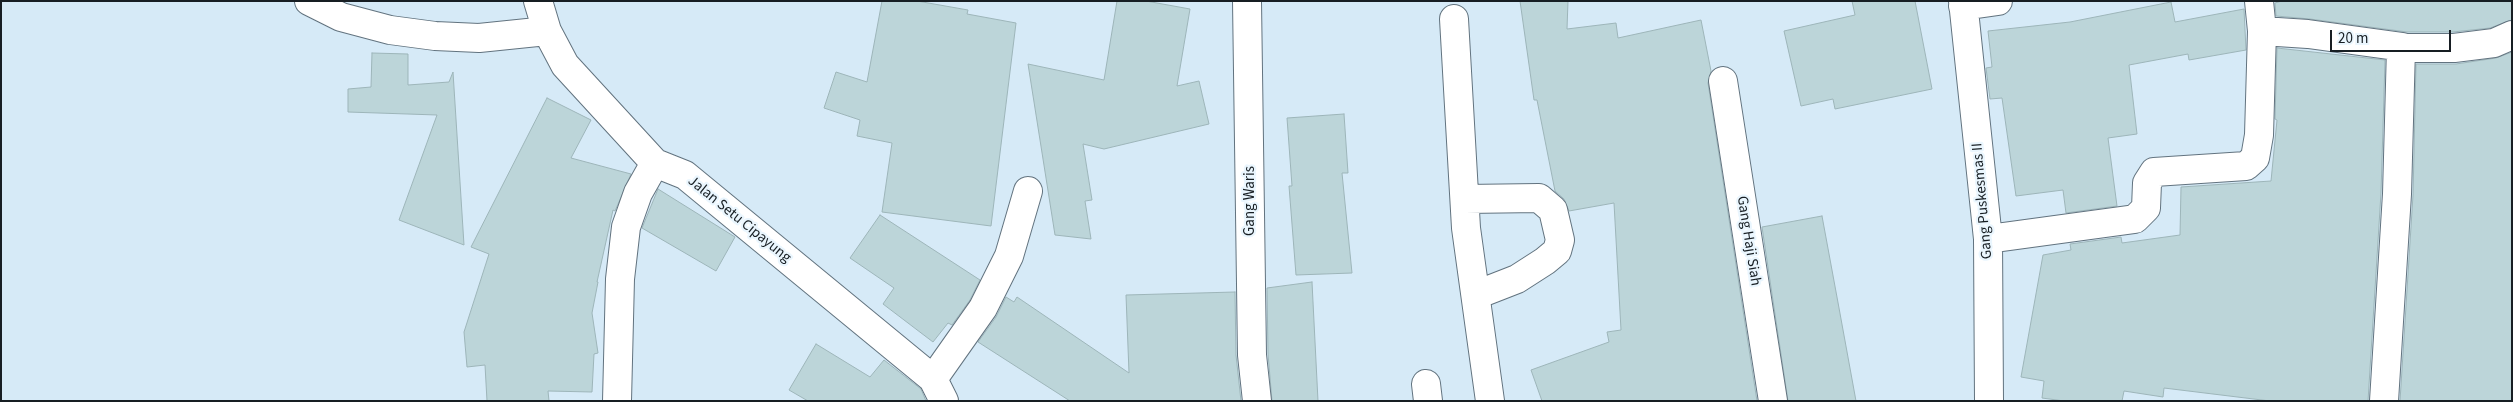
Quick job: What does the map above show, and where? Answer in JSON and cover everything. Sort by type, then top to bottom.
[{"type":"street","points":[[309,1],[341,17],[390,30],[435,36],[479,38],[547,31]]},
{"type":"street","name":"Jalan Setu Cipayung","points":[[538,1],[547,31],[564,66],[655,163],[685,175],[938,390]]},
{"type":"street","name":"Gang Waris","points":[[1247,1],[1252,355],[1257,401]]},
{"type":"street","points":[[1963,4],[1998,1]]},
{"type":"street","points":[[1988,239],[2135,220],[2146,208],[2147,183],[2154,172],[2246,166],[2255,158],[2259,135],[2262,31],[2259,1]]},
{"type":"street","name":"Gang Puskesmas II","points":[[1963,4],[1988,239],[1989,401]]},
{"type":"street","points":[[1454,19],[1466,228],[1490,401]]},
{"type":"street","points":[[2262,31],[2327,36],[2403,47],[2454,48],[2494,44],[2512,35]]},
{"type":"street","points":[[2384,401],[2397,194],[2403,47]]},
{"type":"street","name":"Gang Haji Siah","points":[[1723,81],[1773,401]]},
{"type":"street","points":[[617,401],[620,279],[626,227],[638,193],[655,163]]},
{"type":"street","points":[[938,390],[1001,274],[1009,256],[1028,191]]},
{"type":"street","points":[[1465,199],[1539,198],[1553,210],[1560,240],[1557,252],[1517,280],[1476,295]]},
{"type":"building","points":[[882,1],[917,1],[968,10],[967,14],[1016,23],[991,226],[882,212],[892,143],[857,136],[860,120],[824,108],[836,72],[867,82]]},
{"type":"building","points":[[1117,1],[1146,1],[1190,9],[1177,86],[1199,81],[1209,124],[1104,149],[1083,144],[1092,200],[1085,201],[1091,239],[1055,235],[1028,64],[1104,80]]},
{"type":"building","points":[[1520,1],[1568,1],[1567,29],[1616,23],[1618,38],[1701,20],[1711,71],[1708,83],[1757,401],[1542,401],[1531,370],[1609,342],[1607,332],[1621,330],[1614,203],[1569,211],[1564,199],[1555,191],[1537,100],[1534,100]]},
{"type":"building","points":[[1852,1],[1915,1],[1932,89],[1835,109],[1833,99],[1801,106],[1784,31],[1855,15]]},
{"type":"building","points":[[2282,1],[2512,1],[2512,20],[2490,28],[2453,32],[2407,32],[2276,16],[2275,3]]},
{"type":"building","points":[[2171,2],[2175,22],[2244,9],[2246,50],[2189,60],[2188,54],[2129,65],[2137,134],[2108,138],[2117,206],[2066,213],[2063,190],[2016,196],[2002,98],[1990,99],[1986,68],[1992,67],[1988,31],[2070,22]]},
{"type":"building","points":[[2277,48],[2385,60],[2381,193],[2368,401],[2270,401],[2164,388],[2163,397],[2124,391],[2122,401],[2064,401],[2042,398],[2044,381],[2021,377],[2043,255],[2071,250],[2070,244],[2121,237],[2122,243],[2180,235],[2181,187],[2271,181],[2277,120],[2275,119]]},
{"type":"building","points":[[2512,52],[2512,401],[2400,401],[2413,195],[2416,64],[2456,64],[2496,58]]},
{"type":"building","points":[[372,53],[408,54],[408,85],[449,82],[453,72],[464,245],[399,220],[437,115],[348,112],[348,89],[371,87]]},
{"type":"building","points":[[547,98],[591,120],[571,158],[631,174],[615,211],[613,210],[597,282],[592,313],[598,353],[594,354],[592,392],[548,391],[549,401],[487,401],[485,365],[467,367],[464,332],[489,254],[471,247]]},
{"type":"building","points":[[1344,114],[1348,173],[1342,173],[1352,273],[1296,275],[1289,186],[1292,186],[1287,118]]},
{"type":"building","points":[[658,189],[735,237],[716,271],[642,228]]},
{"type":"building","points":[[880,215],[980,280],[970,300],[952,325],[948,323],[933,342],[883,304],[894,288],[850,258]]},
{"type":"building","points":[[1822,216],[1856,401],[1788,401],[1762,227]]},
{"type":"building","points":[[1312,282],[1318,401],[1272,401],[1268,354],[1267,288]]},
{"type":"building","points":[[1235,292],[1236,355],[1241,401],[1070,401],[978,342],[996,317],[1006,297],[1014,302],[1017,297],[1129,373],[1126,295]]},
{"type":"building","points":[[816,344],[870,377],[884,360],[921,389],[926,401],[808,401],[789,390]]}]
